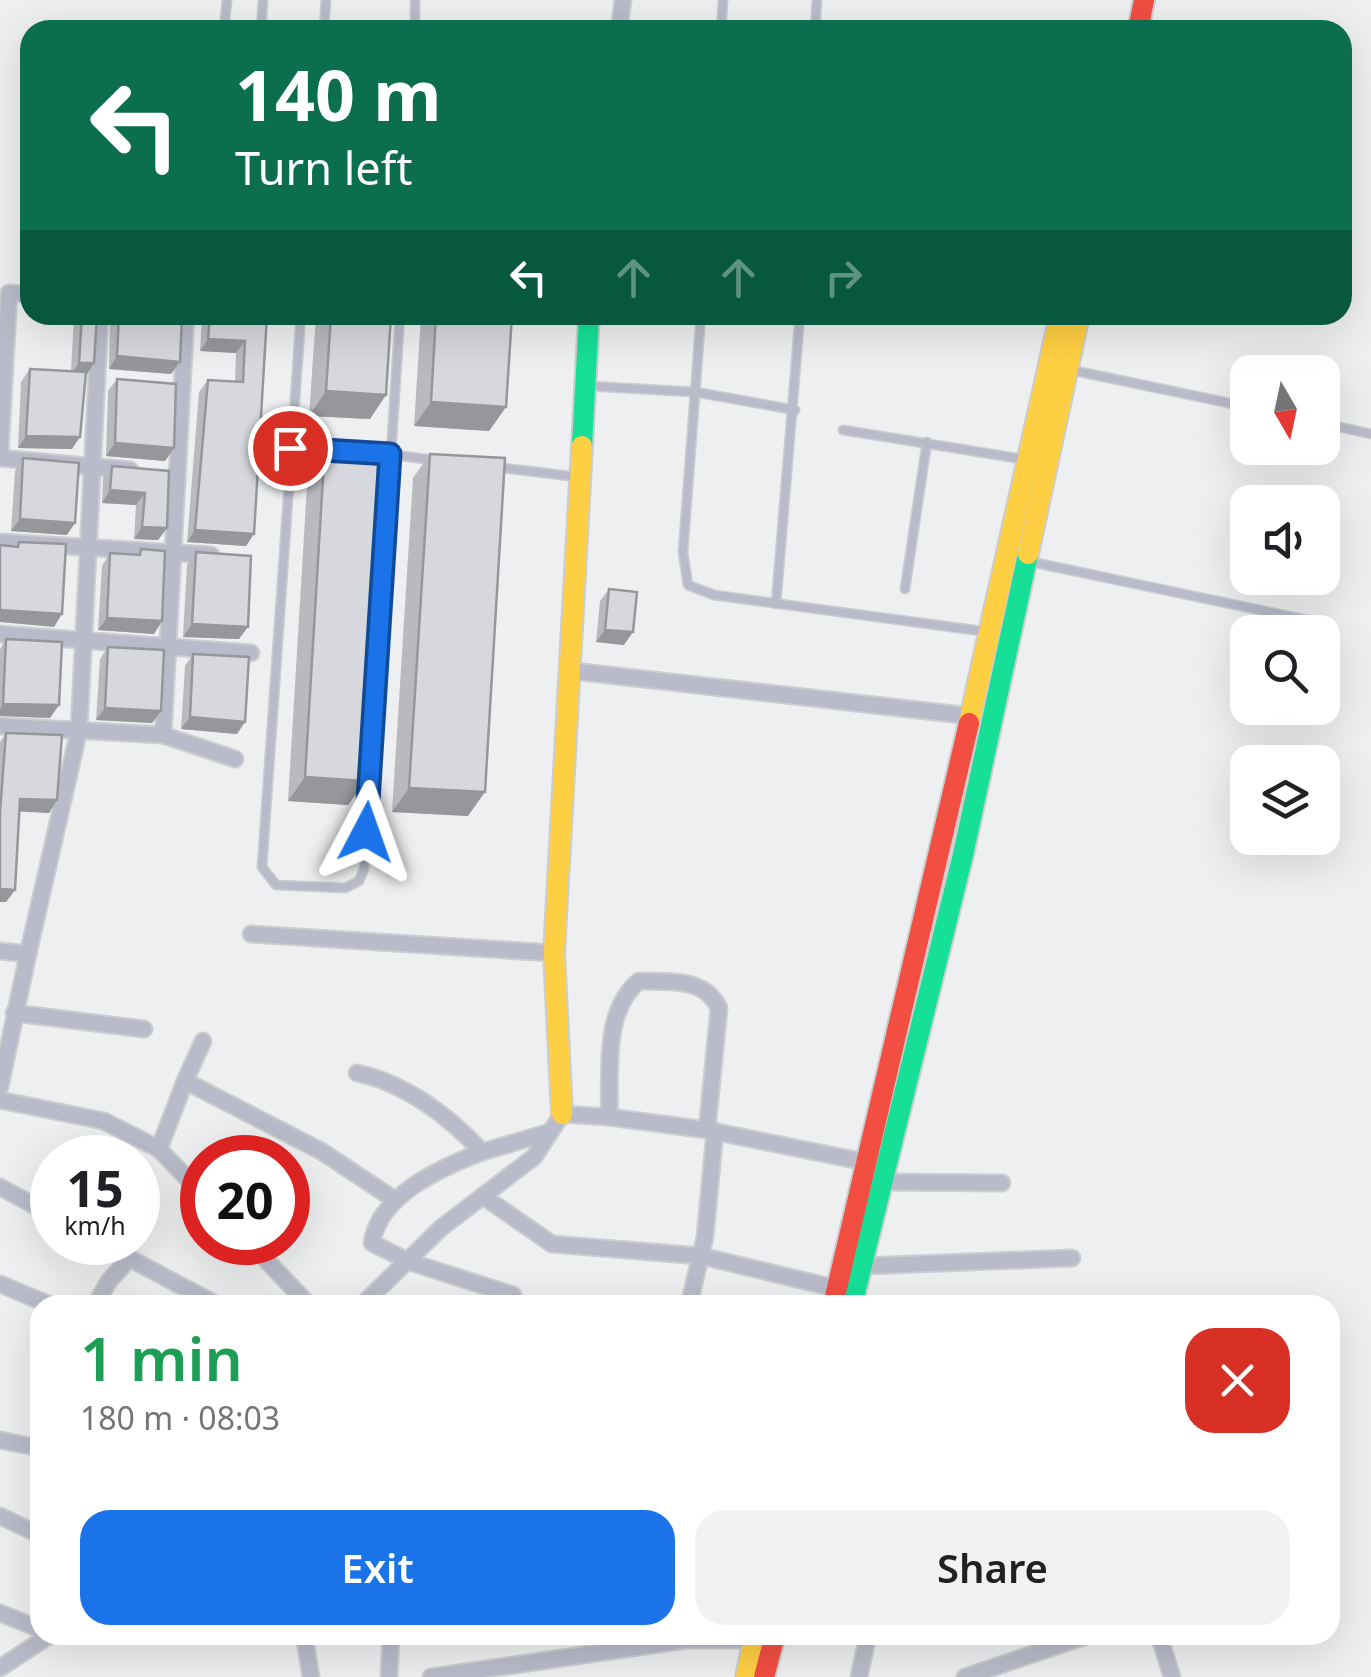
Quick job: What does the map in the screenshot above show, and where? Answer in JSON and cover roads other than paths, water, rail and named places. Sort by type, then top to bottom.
[{"type":"street","points":[[20,294],[9,293],[0,456],[160,472]]},
{"type":"street","points":[[0,1087],[79,730],[92,466],[105,380],[101,325]]},
{"type":"street","points":[[163,735],[174,554],[160,472],[184,325]]},
{"type":"street","points":[[373,1295],[441,1228],[534,1157],[556,1123],[554,953],[573,671],[589,325]]},
{"type":"street","points":[[847,1295],[864,1266],[962,855],[1000,634],[1024,459],[1058,325]]},
{"type":"street","points":[[845,1295],[865,1162],[972,716],[1027,561],[1076,325]]},
{"type":"street","points":[[0,542],[226,556]]},
{"type":"street","points":[[0,634],[251,654]]},
{"type":"street","points":[[573,671],[972,716]]},
{"type":"street","points":[[0,726],[163,735],[234,758]]},
{"type":"street","points":[[251,934],[554,953]]},
{"type":"street","points":[[0,950],[28,954]]},
{"type":"street","points":[[609,1117],[615,1010],[624,994],[639,981],[690,983],[712,994],[719,1008],[701,1260],[692,1295]]},
{"type":"street","points":[[14,1013],[144,1029]]},
{"type":"street","points":[[180,1170],[160,1149],[203,1041]]},
{"type":"street","points":[[357,1074],[380,1078],[428,1105],[482,1152]]},
{"type":"street","points":[[185,1081],[320,1151],[394,1200]]},
{"type":"street","points":[[0,1100],[104,1120],[133,1135]]},
{"type":"street","points":[[512,1295],[410,1262],[372,1243],[375,1223],[394,1200],[456,1162],[556,1123],[609,1117],[711,1130],[865,1162]]},
{"type":"street","points":[[882,1182],[1002,1183]]},
{"type":"street","points":[[0,1186],[30,1203]]},
{"type":"street","points":[[484,1196],[552,1244],[701,1260],[834,1295]]},
{"type":"street","points":[[864,1266],[1072,1258]]},
{"type":"street","points":[[100,1295],[123,1265]]},
{"type":"street","points":[[138,1265],[197,1295]]},
{"type":"street","points":[[271,1265],[299,1295]]},
{"type":"street","points":[[0,1284],[30,1297]]},
{"type":"street","points":[[0,1440],[30,1446]]},
{"type":"street","points":[[0,1516],[30,1530]]},
{"type":"street","points":[[0,1614],[30,1624]]},
{"type":"street","points":[[0,1668],[35,1645]]},
{"type":"street","points":[[305,1645],[310,1677]]},
{"type":"street","points":[[389,1677],[391,1645]]},
{"type":"street","points":[[431,1677],[635,1645]]},
{"type":"street","points":[[746,1677],[758,1645]]},
{"type":"street","points":[[762,1645],[764,1677]]},
{"type":"street","points":[[859,1677],[866,1645]]},
{"type":"street","points":[[965,1677],[1059,1645]]},
{"type":"street","points":[[1162,1645],[1172,1677]]},
{"type":"lane","points":[[301,325],[262,868],[276,885],[344,888],[359,881],[364,869],[399,325]]},
{"type":"lane","points":[[699,325],[683,552],[688,586],[714,595],[1000,634]]},
{"type":"lane","points":[[776,604],[796,410],[800,325]]},
{"type":"lane","points":[[1066,368],[1230,404]]},
{"type":"lane","points":[[586,386],[695,392],[796,410]]},
{"type":"lane","points":[[1340,428],[1371,434]]},
{"type":"lane","points":[[843,430],[1047,463]]},
{"type":"lane","points":[[904,589],[926,442]]},
{"type":"lane","points":[[290,448],[330,451]]},
{"type":"lane","points":[[370,453],[447,461]]},
{"type":"lane","points":[[486,466],[581,477]]},
{"type":"lane","points":[[1027,561],[1283,615]]}]
